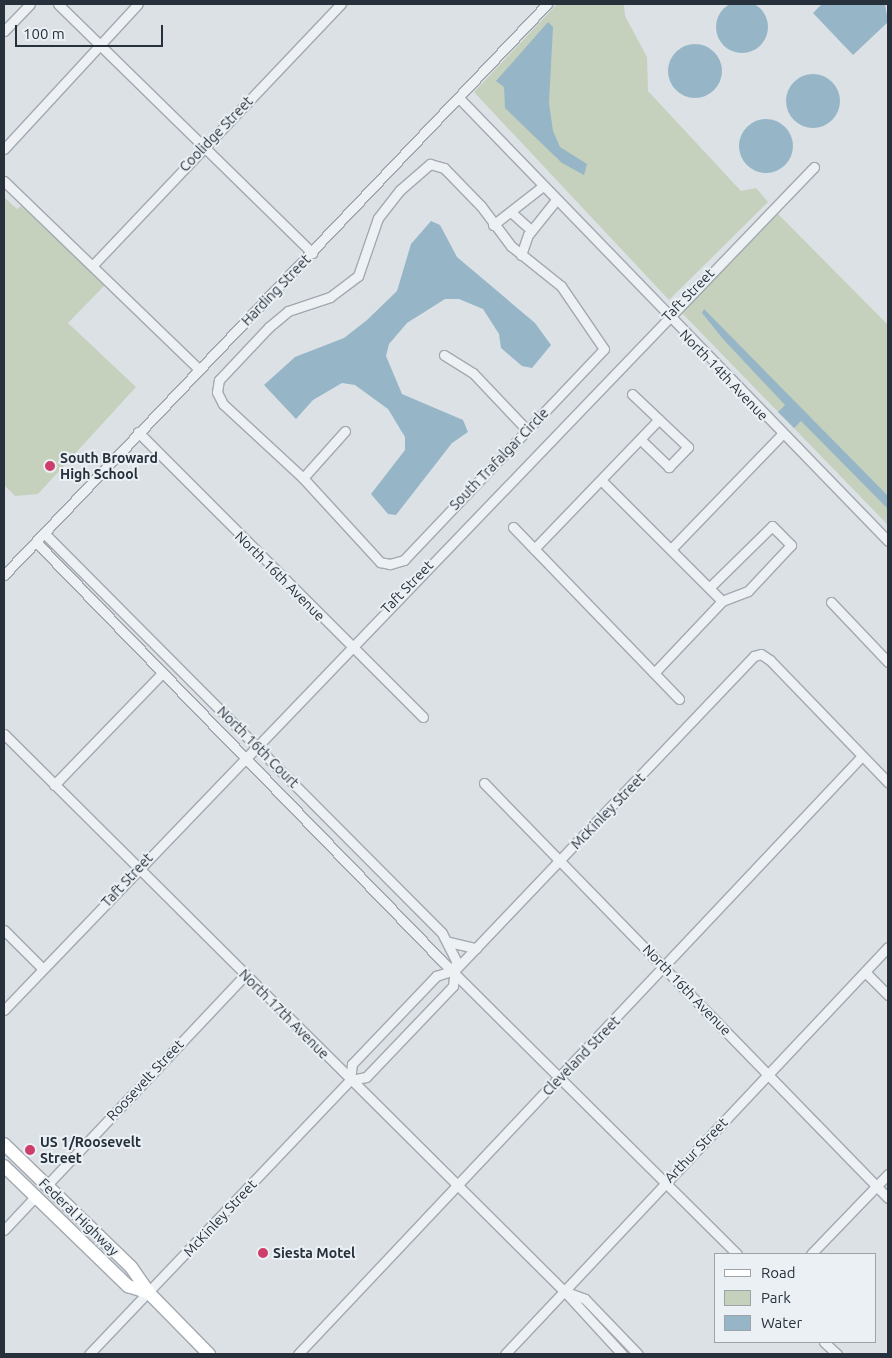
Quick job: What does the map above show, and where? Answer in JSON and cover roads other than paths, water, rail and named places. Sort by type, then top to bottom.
[{"type":"main road","name":"Federal Highway","points":[[4,1144],[131,1268],[149,1293],[209,1354]]},
{"type":"main road","name":"Federal Highway","points":[[4,1166],[128,1286],[149,1293]]},
{"type":"street","points":[[4,31],[30,4]]},
{"type":"street","points":[[58,4],[312,253]]},
{"type":"street","points":[[4,149],[138,4]]},
{"type":"street","name":"Coolidge Street","points":[[93,265],[204,146],[341,4]]},
{"type":"street","name":"Harding Street","points":[[4,575],[547,4]]},
{"type":"street","name":"North 14th Avenue","points":[[458,98],[781,435],[888,541]]},
{"type":"street","points":[[345,430],[303,478],[223,404],[217,392],[219,380],[269,326],[288,311],[347,288],[358,276],[378,218],[420,170],[430,164],[444,168],[457,180],[493,225],[521,255],[531,230],[556,200]]},
{"type":"street","name":"Taft Street","points":[[4,1010],[667,316],[814,167]]},
{"type":"street","points":[[4,181],[93,265],[198,369]]},
{"type":"street","points":[[493,225],[512,213],[543,186]]},
{"type":"street","points":[[512,213],[531,230]]},
{"type":"street","name":"South Trafalgar Circle","points":[[303,478],[380,562],[390,564],[404,560],[604,349],[561,286],[521,255]]},
{"type":"street","points":[[444,355],[473,373],[527,430]]},
{"type":"street","points":[[632,394],[688,448],[669,467],[640,439]]},
{"type":"street","points":[[534,549],[659,419]]},
{"type":"street","name":"North 16th Avenue","points":[[138,432],[423,718]]},
{"type":"street","points":[[673,547],[781,435]]},
{"type":"street","points":[[601,480],[673,547],[712,586],[722,601]]},
{"type":"street","points":[[654,673],[722,601],[748,591],[791,545],[772,526],[712,586]]},
{"type":"street","points":[[513,527],[678,699]]},
{"type":"street","name":"North 16th Court","points":[[44,532],[449,942]]},
{"type":"street","name":"North 16th Court","points":[[36,542],[560,1078],[736,1253]]},
{"type":"street","points":[[831,602],[888,662]]},
{"type":"street","name":"McKinley Street","points":[[350,1080],[352,1064],[436,976],[455,970],[754,656],[761,654],[862,756]]},
{"type":"street","points":[[54,785],[162,673]]},
{"type":"street","name":"North 17th Avenue","points":[[4,734],[244,976],[565,1292],[622,1354]]},
{"type":"street","points":[[862,756],[888,782]]},
{"type":"street","name":"Cleveland Street","points":[[298,1354],[666,968],[862,756]]},
{"type":"street","name":"North 16th Avenue","points":[[484,783],[666,968],[767,1076],[888,1198]]},
{"type":"street","points":[[4,930],[43,969]]},
{"type":"street","points":[[455,970],[449,942],[476,948]]},
{"type":"street","name":"Arthur Street","points":[[505,1354],[888,948]]},
{"type":"street","name":"McKinley Street","points":[[89,1354],[350,1080],[366,1077],[454,986],[455,970]]},
{"type":"street","points":[[865,972],[888,995]]},
{"type":"street","name":"Roosevelt Street","points":[[47,1185],[244,976]]},
{"type":"street","points":[[812,1253],[888,1174]]},
{"type":"street","points":[[4,1230],[34,1197]]},
{"type":"street","name":"North 17th Avenue","points":[[565,1292],[585,1299],[638,1354]]},
{"type":"street","points":[[825,1343],[837,1354]]},
{"type":"water","points":[[737,1],[747,1],[761,8],[768,22],[768,32],[761,46],[747,53],[737,53],[727,49],[720,42],[716,32],[716,22],[720,12],[727,5]]},
{"type":"water","points":[[822,4],[885,4],[888,22],[853,55],[813,13]]},
{"type":"water","points":[[548,22],[553,27],[549,103],[553,131],[560,147],[587,164],[584,175],[562,163],[505,108],[504,87],[496,81]]},
{"type":"water","points":[[695,44],[705,46],[714,52],[720,61],[722,71],[720,81],[714,90],[705,96],[695,98],[685,96],[676,90],[670,81],[668,71],[670,61],[676,52],[685,46]]},
{"type":"water","points":[[813,74],[823,76],[832,82],[838,91],[840,101],[838,111],[832,120],[823,126],[813,128],[803,126],[794,120],[788,111],[786,101],[788,91],[794,82],[803,76]]},
{"type":"water","points":[[766,119],[776,121],[785,127],[791,136],[793,146],[791,156],[785,165],[776,171],[766,173],[756,171],[747,165],[741,156],[739,146],[741,136],[747,127],[756,121]]},
{"type":"water","points":[[431,221],[440,225],[457,257],[535,323],[551,345],[532,368],[522,366],[501,348],[499,334],[483,309],[459,299],[445,299],[407,323],[389,344],[386,356],[402,394],[463,420],[468,432],[452,443],[396,515],[388,514],[371,494],[405,450],[405,437],[388,409],[355,385],[342,383],[313,400],[296,419],[264,385],[295,357],[344,338],[367,320],[397,291],[411,244]]},
{"type":"water","points":[[704,309],[888,496],[888,509],[801,421],[794,428],[778,412],[785,405],[723,339],[702,313]]},
{"type":"place","name":"South Broward High School","points":[[50,466]]},
{"type":"place","name":"US 1/Roosevelt Street","points":[[30,1150]]},
{"type":"place","name":"Siesta Motel","points":[[263,1253]]}]
